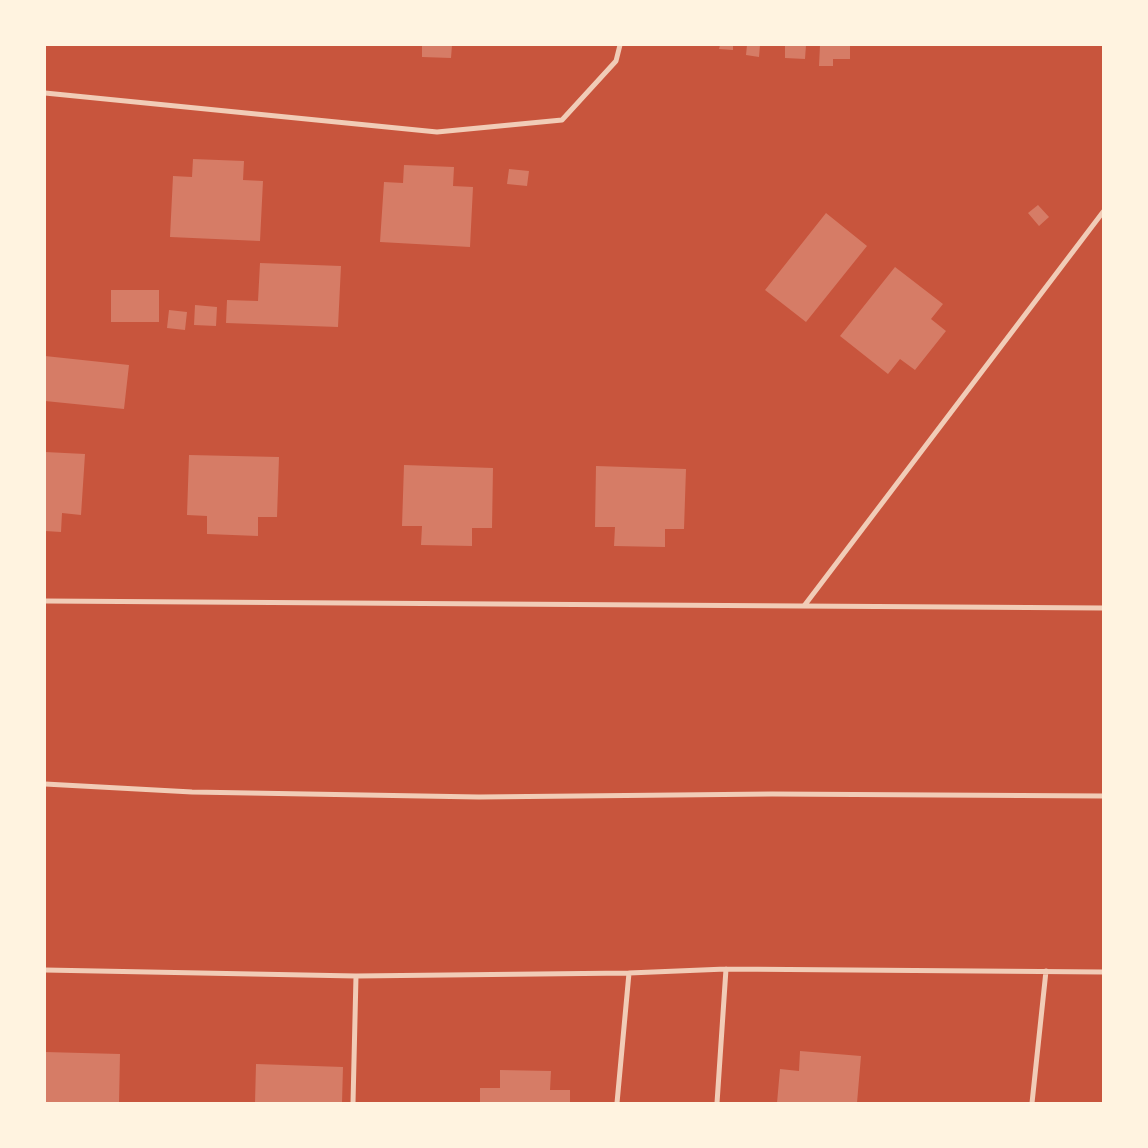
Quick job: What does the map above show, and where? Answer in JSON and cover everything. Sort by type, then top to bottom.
[{"type":"street","points":[[45,93],[437,132],[562,120],[616,61],[620,45]]},
{"type":"street","points":[[804,606],[1103,212]]},
{"type":"street","points":[[45,602],[1103,608]]},
{"type":"street","points":[[45,784],[192,792],[478,797],[772,794],[1103,796]]},
{"type":"street","points":[[717,1103],[726,968]]},
{"type":"street","points":[[45,970],[356,976],[629,973],[726,968],[1103,972]]},
{"type":"street","points":[[1032,1103],[1046,971]]},
{"type":"street","points":[[617,1103],[629,973]]},
{"type":"street","points":[[353,1103],[356,976]]},
{"type":"building","points":[[422,45],[452,45],[451,58],[422,57]]},
{"type":"building","points":[[720,45],[733,45],[733,50],[719,49]]},
{"type":"building","points":[[747,45],[760,45],[759,57],[746,55]]},
{"type":"building","points":[[785,45],[806,45],[805,59],[785,58]]},
{"type":"building","points":[[820,45],[850,45],[850,59],[833,59],[833,66],[819,66]]},
{"type":"building","points":[[193,159],[244,161],[243,180],[263,181],[260,241],[170,237],[173,176],[192,177]]},
{"type":"building","points":[[404,165],[454,167],[453,186],[473,187],[470,247],[380,242],[384,182],[403,183]]},
{"type":"building","points":[[509,169],[529,171],[527,186],[507,184]]},
{"type":"building","points":[[1038,205],[1049,217],[1039,226],[1028,213]]},
{"type":"building","points":[[826,213],[867,246],[806,322],[765,290]]},
{"type":"building","points":[[260,263],[341,266],[338,327],[226,323],[227,300],[258,301]]},
{"type":"building","points":[[895,267],[943,304],[931,319],[946,331],[915,370],[900,359],[888,374],[840,336]]},
{"type":"building","points":[[111,290],[159,290],[159,322],[111,322]]},
{"type":"building","points":[[195,305],[217,307],[216,326],[194,325]]},
{"type":"building","points":[[169,310],[187,312],[185,330],[167,328]]},
{"type":"building","points":[[45,356],[129,365],[124,409],[45,401]]},
{"type":"building","points":[[45,452],[85,454],[81,515],[62,513],[61,532],[45,531]]},
{"type":"building","points":[[189,455],[279,457],[277,517],[258,517],[258,536],[207,534],[207,516],[187,515]]},
{"type":"building","points":[[404,465],[493,468],[492,528],[472,528],[472,546],[421,545],[422,526],[402,526]]},
{"type":"building","points":[[596,466],[686,469],[684,529],[665,529],[665,547],[614,546],[615,527],[595,527]]},
{"type":"building","points":[[800,1051],[861,1056],[857,1103],[777,1103],[780,1069],[799,1071]]},
{"type":"building","points":[[45,1052],[120,1054],[119,1103],[45,1103]]},
{"type":"building","points":[[256,1064],[343,1067],[342,1103],[255,1103]]},
{"type":"building","points":[[500,1070],[551,1071],[550,1090],[570,1090],[570,1103],[480,1103],[480,1088],[500,1088]]}]
